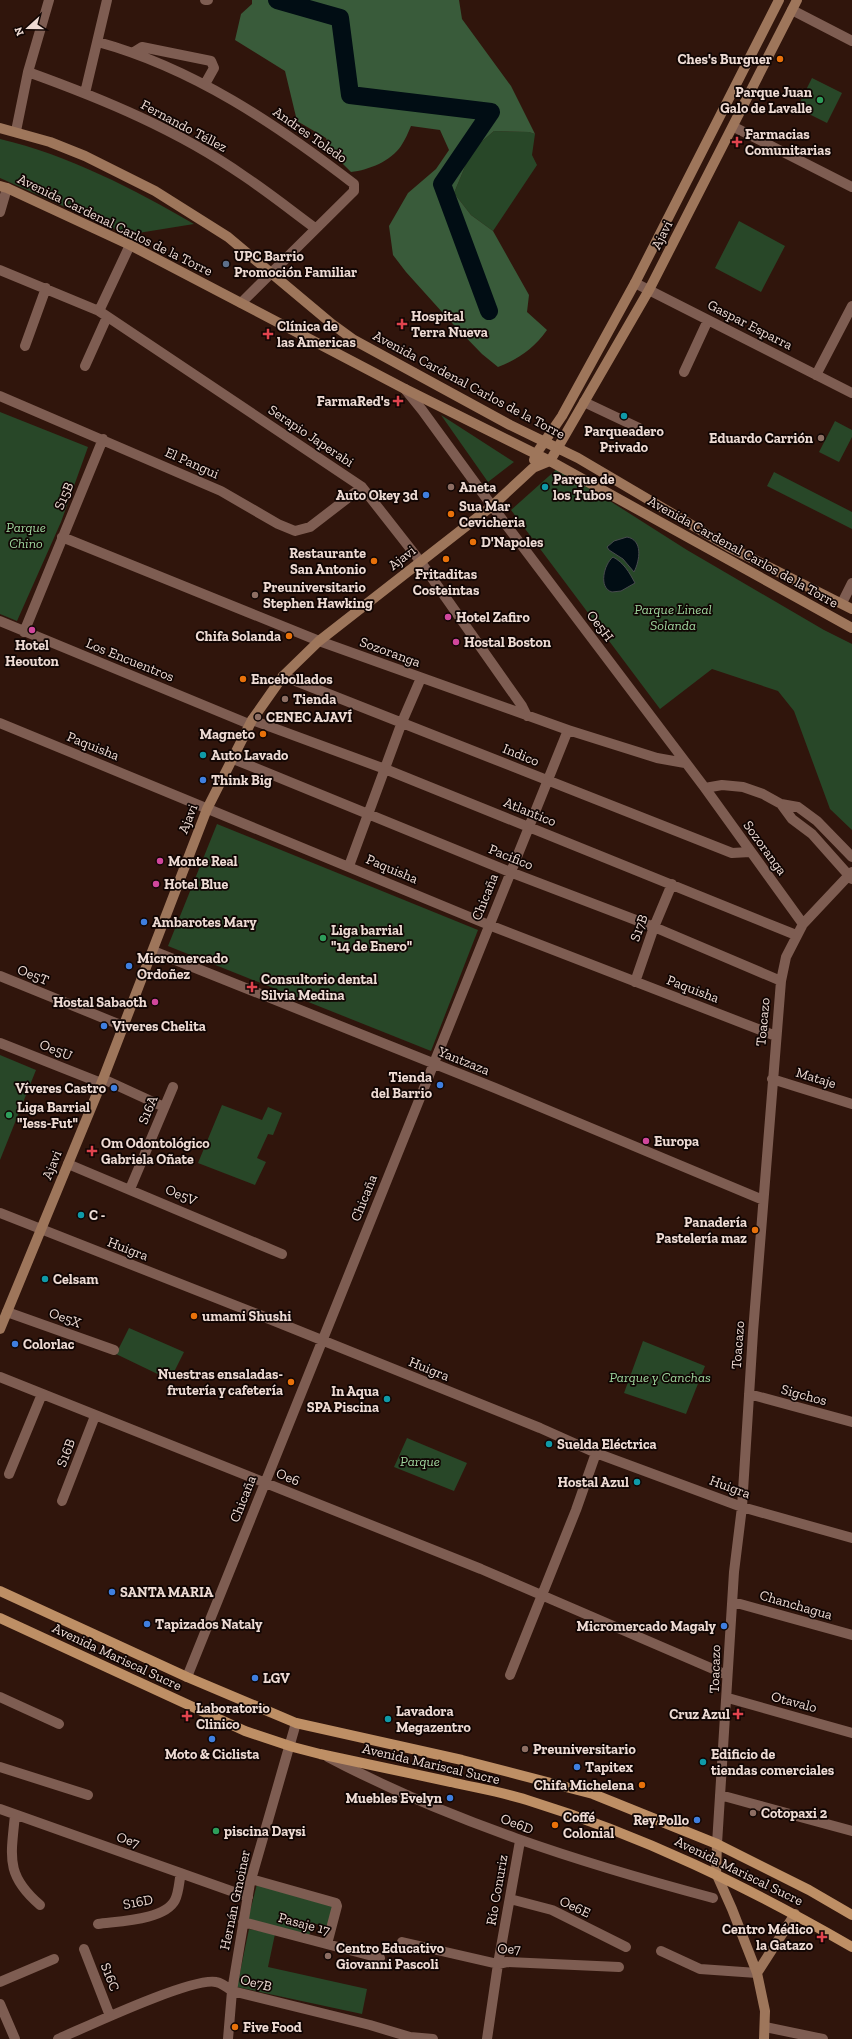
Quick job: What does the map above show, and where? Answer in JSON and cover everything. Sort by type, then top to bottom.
[{"type":"main road","name":"Avenida Mariscal Sucre","points":[[0,1591],[187,1677],[296,1722],[462,1760],[593,1794],[717,1844],[809,1890],[852,1915]]},
{"type":"main road","name":"Avenida Mariscal Sucre","points":[[0,1618],[245,1731],[320,1754],[526,1799],[582,1818],[669,1851],[716,1873],[795,1914],[852,1947]]},
{"type":"street","points":[[16,131],[28,72],[49,0]]},
{"type":"street","points":[[85,93],[107,0]]},
{"type":"street","name":"Ajavi","points":[[533,468],[536,454],[562,416],[635,282],[779,0]]},
{"type":"street","name":"Ajavi","points":[[0,1329],[102,1081],[207,809],[231,758],[251,722],[284,676],[319,642],[492,506],[533,468],[550,461],[649,290],[734,127],[797,0]]},
{"type":"street","points":[[792,10],[852,41]]},
{"type":"street","name":"Andres Toledo","points":[[98,42],[134,52],[205,84],[298,141],[354,184],[354,191],[241,303]]},
{"type":"street","points":[[134,52],[142,47],[212,61],[214,68],[205,84]]},
{"type":"street","name":"Fernando Téllez","points":[[28,72],[85,93],[166,130],[244,175],[315,228]]},
{"type":"street","points":[[734,127],[852,187]]},
{"type":"street","name":"Avenida Cardenal Carlos de la Torre","points":[[0,128],[16,131],[85,156],[155,191],[228,237],[270,273],[354,340],[510,425],[546,441],[558,449],[623,483],[729,547],[852,609]]},
{"type":"street","points":[[0,212],[4,187]]},
{"type":"street","name":"Avenida Cardenal Carlos de la Torre","points":[[4,187],[130,245],[405,389],[550,461],[852,628]]},
{"type":"street","points":[[85,366],[103,314],[130,245]]},
{"type":"street","name":"Serapio Japerabi","points":[[0,270],[46,288],[103,314],[362,487],[420,562],[522,706],[526,716]]},
{"type":"street","name":"Gaspar Esparra","points":[[635,282],[852,393]]},
{"type":"street","points":[[25,346],[46,288]]},
{"type":"street","points":[[816,375],[852,306]]},
{"type":"street","points":[[684,372],[708,320]]},
{"type":"street","name":"Oe5H","points":[[405,389],[685,763]]},
{"type":"street","name":"El Pangui","points":[[0,396],[221,491],[278,524],[295,531],[310,527],[362,487]]},
{"type":"street","points":[[584,402],[639,428]]},
{"type":"street","name":"S15B","points":[[24,632],[103,439]]},
{"type":"street","name":"Sozoranga","points":[[62,537],[319,642],[568,730],[657,758],[685,763],[705,788],[803,924]]},
{"type":"street","points":[[842,603],[852,583]]},
{"type":"street","name":"Los Encuentros","points":[[0,621],[24,632],[251,722]]},
{"type":"street","name":"Indico","points":[[284,676],[732,853],[750,852]]},
{"type":"street","points":[[349,866],[402,722],[421,678]]},
{"type":"street","name":"Atlantico","points":[[251,722],[385,769],[796,935]]},
{"type":"street","name":"Paquisha","points":[[0,723],[489,925],[776,1036]]},
{"type":"street","name":"Chicaña","points":[[187,1677],[568,730]]},
{"type":"street","name":"Pacifico","points":[[231,758],[510,872],[654,927],[781,981]]},
{"type":"street","points":[[705,788],[722,785],[743,787],[763,794],[781,804],[798,807],[817,821],[852,857]]},
{"type":"street","points":[[781,804],[792,818],[812,834],[851,875]]},
{"type":"street","name":"Toacazo","points":[[717,1844],[728,1698],[727,1675],[742,1507],[763,1200],[781,981],[786,957],[803,924],[851,875]]},
{"type":"street","name":"S17B","points":[[635,982],[654,927],[672,884]]},
{"type":"street","name":"Yantzaza","points":[[153,951],[763,1200]]},
{"type":"street","name":"Oe5T","points":[[0,976],[123,1026]]},
{"type":"street","name":"Oe5U","points":[[0,1043],[102,1081],[164,1107]]},
{"type":"street","name":"Mataje","points":[[772,1079],[852,1104]]},
{"type":"street","name":"S16A","points":[[130,1189],[173,1087]]},
{"type":"street","name":"Oe5V","points":[[68,1164],[282,1254]]},
{"type":"street","name":"Huigra","points":[[0,1213],[540,1428],[596,1453],[742,1507],[852,1538]]},
{"type":"street","name":"Oe5X","points":[[7,1312],[114,1350]]},
{"type":"street","name":"Oe6","points":[[0,1377],[482,1569],[727,1675]]},
{"type":"street","points":[[9,1474],[42,1394]]},
{"type":"street","name":"Sigchos","points":[[749,1394],[852,1422]]},
{"type":"street","name":"S16B","points":[[62,1501],[95,1416]]},
{"type":"street","points":[[510,1675],[542,1596],[596,1453]]},
{"type":"street","name":"Chanchagua","points":[[733,1602],[852,1635]]},
{"type":"street","points":[[0,1697],[60,1724]]},
{"type":"street","name":"Otavalo","points":[[728,1698],[852,1733]]},
{"type":"street","name":"Hernán Gmoiner","points":[[228,2039],[232,1991],[248,1897],[296,1722]]},
{"type":"street","name":"Oe6D","points":[[320,1754],[363,1776],[520,1841],[626,1875],[713,1898]]},
{"type":"street","points":[[0,1767],[88,1795]]},
{"type":"street","points":[[720,1795],[852,1831]]},
{"type":"street","name":"Oe7","points":[[0,1809],[248,1897]]},
{"type":"street","points":[[15,1815],[12,1854],[13,1869],[25,1892],[40,1905]]},
{"type":"street","name":"Río Conuriz","points":[[487,2039],[498,1964],[520,1841]]},
{"type":"street","points":[[717,1844],[716,1873],[735,1916],[757,1973],[764,2004],[764,2039]]},
{"type":"street","name":"S16D","points":[[98,1924],[153,1916],[165,1911],[175,1899],[182,1873]]},
{"type":"street","points":[[252,1879],[336,1903],[337,1906],[327,1944]]},
{"type":"street","name":"Oe6E","points":[[510,1899],[552,1910],[626,1947]]},
{"type":"street","points":[[757,1973],[795,1914]]},
{"type":"street","name":"Pasaje 17","points":[[243,1922],[380,1958]]},
{"type":"street","name":"Oe7","points":[[402,1942],[498,1964],[507,1962],[619,1968]]},
{"type":"street","name":"S16C","points":[[84,1949],[110,2016]]},
{"type":"street","points":[[661,1951],[700,1969],[757,1973]]},
{"type":"street","points":[[0,1982],[54,1959]]},
{"type":"street","name":"Oe7B","points":[[58,2039],[110,2016],[186,1986],[204,1982],[216,1982],[232,1991],[370,2025],[410,2037],[433,2039]]},
{"type":"street","points":[[0,2004],[15,2039]]},
{"type":"street","points":[[765,2027],[823,2039]]},
{"type":"green space","points":[[252,0],[459,0],[462,19],[511,86],[535,134],[529,132],[494,131],[472,150],[454,193],[471,215],[493,231],[529,295],[527,312],[547,330],[526,352],[498,367],[482,354],[451,322],[406,272],[393,255],[389,226],[408,193],[436,169],[449,150],[440,130],[411,126],[401,146],[392,156],[372,167],[351,172],[331,152],[326,138],[297,121],[285,71],[235,40],[241,14],[252,4]]},
{"type":"green space","name":"Parque Juan Galo de Lavalle","points":[[812,78],[842,93],[827,123],[797,108]]},
{"type":"green space","points":[[494,131],[529,132],[535,134],[532,155],[537,165],[493,231],[471,215],[454,193],[472,150]]},
{"type":"green space","points":[[0,139],[51,154],[100,174],[148,198],[194,224],[132,234],[117,230],[0,178]]},
{"type":"green space","points":[[739,221],[785,246],[761,292],[715,268]]},
{"type":"green space","name":"Parque Chino","points":[[0,412],[88,447],[61,522],[17,621],[0,614]]},
{"type":"green space","points":[[441,415],[514,462],[488,482]]},
{"type":"green space","points":[[835,421],[852,430],[852,437],[839,462],[819,452]]},
{"type":"green space","name":"Parque Lineal Solanda","points":[[558,468],[687,550],[824,630],[852,644],[852,830],[830,809],[794,711],[778,691],[712,669],[660,709],[511,510]]},
{"type":"green space","points":[[774,472],[852,512],[852,529],[767,486]]},
{"type":"green space","name":"Liga barrial \"14 de Enero\"","points":[[217,824],[478,930],[431,1051],[168,946]]},
{"type":"green space","name":"Liga Barrial \"Iess-Fut\"","points":[[0,1055],[36,1070],[0,1160]]},
{"type":"green space","points":[[222,1105],[262,1120],[268,1107],[282,1113],[273,1135],[268,1134],[257,1158],[266,1162],[255,1185],[198,1163]]},
{"type":"green space","points":[[129,1328],[184,1352],[170,1380],[116,1354]]},
{"type":"green space","name":"Parque y Canchas","points":[[643,1341],[705,1366],[686,1414],[624,1393]]},
{"type":"green space","name":"Parque","points":[[407,1438],[467,1463],[454,1491],[394,1467]]},
{"type":"green space","points":[[257,1884],[336,1905],[330,1928],[313,1923],[309,1936],[248,1919]]},
{"type":"green space","points":[[249,1929],[275,1934],[268,1967],[367,1989],[362,2014],[237,1987]]},
{"type":"shaded area","points":[[627,537],[636,542],[639,551],[638,562],[634,572],[623,559],[607,547],[614,541]]},
{"type":"shaded area","name":"Parque Lineal Solanda","points":[[613,557],[623,565],[635,583],[621,591],[612,592],[605,586],[604,576],[607,565]]},
{"type":"waterway","points":[[277,0],[340,18],[350,95],[491,112],[442,184],[489,311]]},
{"type":"place","name":"Ches's Burguer","points":[[780,59]]},
{"type":"place","name":"Parque Juan Galo de Lavalle","points":[[820,100]]},
{"type":"place","name":"Farmacias Comunitarias","points":[[737,142]]},
{"type":"place","name":"UPC Barrio Promoción Familiar","points":[[226,264]]},
{"type":"place","name":"Hospital Terra Nueva","points":[[402,324]]},
{"type":"place","name":"Clínica de las Americas","points":[[268,334]]},
{"type":"place","name":"FarmaRed's","points":[[398,401]]},
{"type":"place","name":"Parqueadero Privado","points":[[624,416]]},
{"type":"place","name":"Eduardo Carrión","points":[[821,438]]},
{"type":"place","name":"Aneta","points":[[451,487]]},
{"type":"place","name":"Parque de los Tubos","points":[[545,487]]},
{"type":"place","name":"Auto Okey 3d","points":[[426,495]]},
{"type":"place","name":"Sua Mar Cevicheria","points":[[451,514]]},
{"type":"place","name":"D'Napoles","points":[[473,542]]},
{"type":"place","name":"Fritaditas Costeintas","points":[[446,559]]},
{"type":"place","name":"Restaurante San Antonio","points":[[374,561]]},
{"type":"place","name":"Preuniversitario Stephen Hawking","points":[[255,595]]},
{"type":"place","name":"Hotel Zafiro","points":[[448,617]]},
{"type":"place","name":"Hotel Heouton","points":[[32,630]]},
{"type":"place","name":"Chifa Solanda","points":[[289,636]]},
{"type":"place","name":"Hostal Boston","points":[[456,642]]},
{"type":"place","name":"Encebollados","points":[[243,679]]},
{"type":"place","name":"Tienda","points":[[285,699]]},
{"type":"place","name":"CENEC AJAVÍ","points":[[258,717]]},
{"type":"place","name":"Magneto","points":[[263,734]]},
{"type":"place","name":"Auto Lavado","points":[[203,755]]},
{"type":"place","name":"Think Big","points":[[203,780]]},
{"type":"place","name":"Monte Real","points":[[160,861]]},
{"type":"place","name":"Hotel Blue","points":[[156,884]]},
{"type":"place","name":"Ambarotes Mary","points":[[144,922]]},
{"type":"place","name":"Liga barrial \"14 de Enero\"","points":[[323,938]]},
{"type":"place","name":"Micromercado Ordoñez","points":[[129,966]]},
{"type":"place","name":"Consultorio dental Silvia Medina","points":[[252,987]]},
{"type":"place","name":"Hostal Sabaoth","points":[[155,1002]]},
{"type":"place","name":"Viveres Chelita","points":[[104,1026]]},
{"type":"place","name":"Tienda del Barrio","points":[[440,1085]]},
{"type":"place","name":"Víveres Castro","points":[[114,1088]]},
{"type":"place","name":"Liga Barrial \"Iess-Fut\"","points":[[9,1115]]},
{"type":"place","name":"Europa","points":[[646,1141]]},
{"type":"place","name":"Om Odontológico Gabriela Oñate","points":[[92,1151]]},
{"type":"place","name":"C -","points":[[81,1215]]},
{"type":"place","name":"Panadería Pastelería maz","points":[[755,1230]]},
{"type":"place","name":"Celsam","points":[[45,1279]]},
{"type":"place","name":"umami Shushi","points":[[194,1316]]},
{"type":"place","name":"Colorlac","points":[[15,1344]]},
{"type":"place","name":"Nuestras ensaladas- frutería y cafetería","points":[[291,1382]]},
{"type":"place","name":"In Aqua SPA Piscina","points":[[387,1399]]},
{"type":"place","name":"Suelda Eléctrica","points":[[549,1444]]},
{"type":"place","name":"Hostal Azul","points":[[637,1482]]},
{"type":"place","name":"SANTA MARIA","points":[[112,1592]]},
{"type":"place","name":"Tapizados Nataly","points":[[147,1624]]},
{"type":"place","name":"Micromercado Magaly","points":[[724,1626]]},
{"type":"place","name":"LGV","points":[[255,1678]]},
{"type":"place","name":"Cruz Azul","points":[[738,1714]]},
{"type":"place","name":"Laboratorio Clinico","points":[[187,1716]]},
{"type":"place","name":"Lavadora Megazentro","points":[[388,1719]]},
{"type":"place","name":"Moto & Ciclista","points":[[212,1739]]},
{"type":"place","name":"Preuniversitario","points":[[525,1749]]},
{"type":"place","name":"Edificio de tiendas comerciales","points":[[703,1762]]},
{"type":"place","name":"Tapitex","points":[[577,1767]]},
{"type":"place","name":"Chifa Michelena","points":[[642,1785]]},
{"type":"place","name":"Muebles Evelyn","points":[[450,1798]]},
{"type":"place","name":"Cotopaxi 2","points":[[753,1813]]},
{"type":"place","name":"Rey Pollo","points":[[697,1820]]},
{"type":"place","name":"Coffé Colonial","points":[[555,1825]]},
{"type":"place","name":"piscina Daysi","points":[[216,1831]]},
{"type":"place","name":"Centro Médico la Gatazo","points":[[822,1937]]},
{"type":"place","name":"Centro Educativo Giovanni Pascoli","points":[[328,1956]]},
{"type":"place","name":"Five Food","points":[[235,2027]]}]
